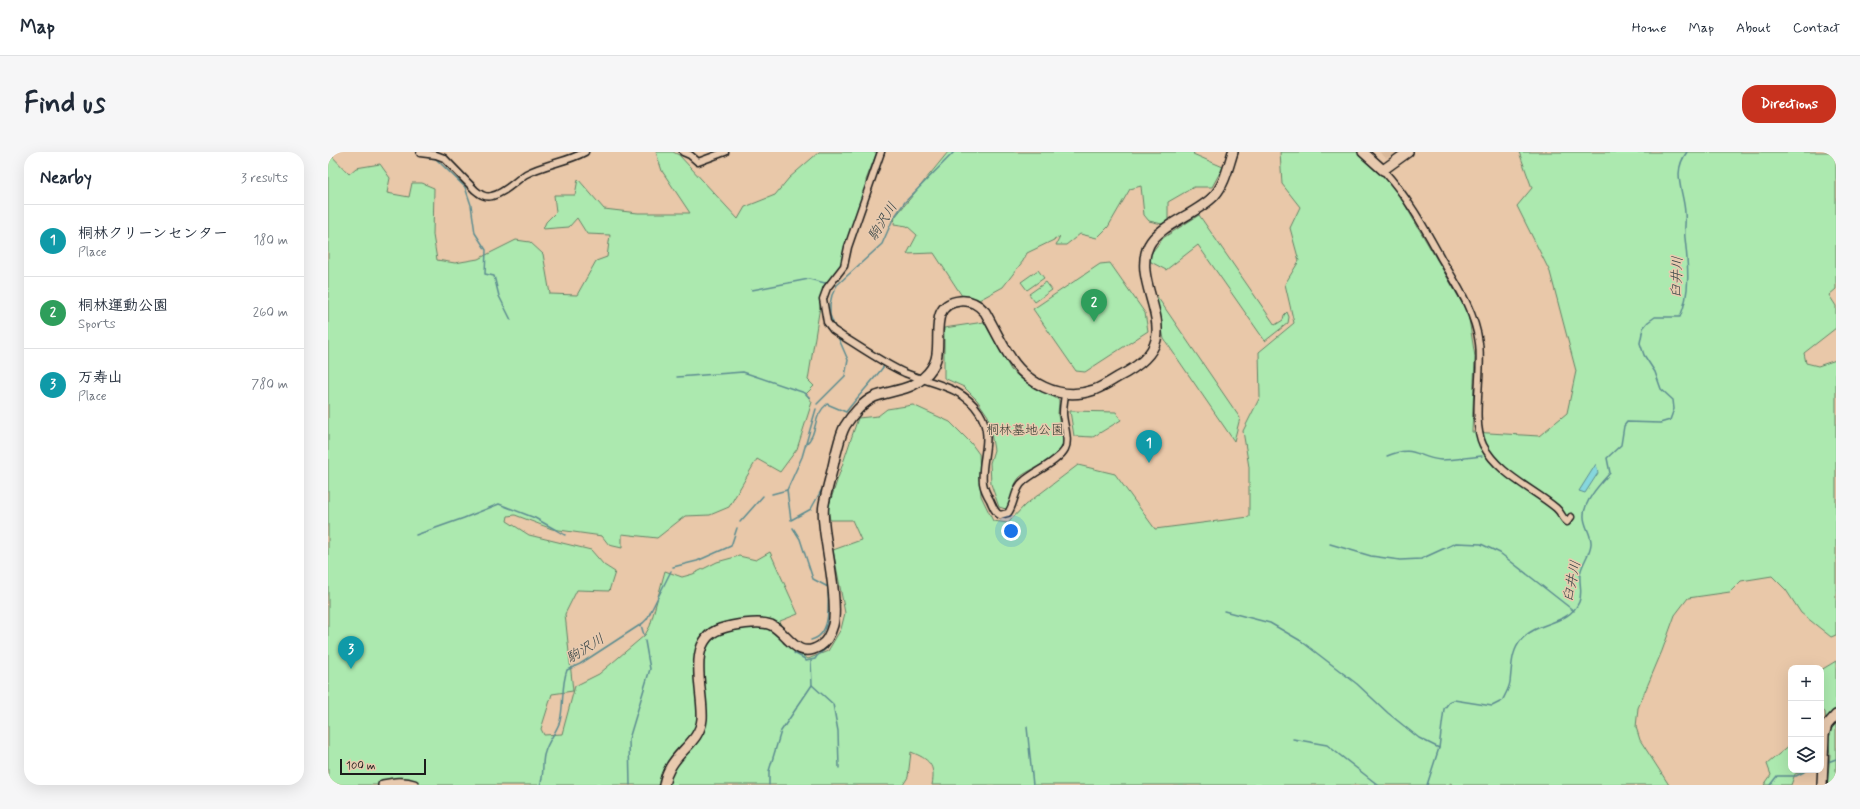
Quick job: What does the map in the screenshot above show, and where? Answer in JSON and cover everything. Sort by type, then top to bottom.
[{"type":"street","points":[[420,153],[436,154],[444,158],[475,190],[485,196],[490,197],[528,174],[574,158],[585,152]]},
{"type":"street","points":[[683,152],[690,155],[698,162],[726,152]]},
{"type":"street","points":[[880,152],[848,247],[844,266],[827,288],[823,299],[827,322],[833,330],[905,372],[945,386],[962,394],[973,403],[985,422],[987,448],[983,485],[994,508],[1000,515],[1008,513],[1012,507],[1017,490],[1022,482],[1059,456],[1066,449],[1067,441],[1063,413],[1065,395]]},
{"type":"street","points":[[664,785],[670,767],[698,734],[702,721],[699,657],[701,646],[708,638],[718,630],[736,625],[759,623],[770,624],[794,646],[805,650],[816,649],[825,643],[834,624],[834,615],[833,596],[822,512],[845,426],[864,404],[872,398],[911,386],[923,379],[933,368],[938,350],[937,326],[941,312],[949,304],[967,301],[974,302],[985,312],[1014,364],[1027,377],[1040,386],[1065,395],[1095,390],[1124,374],[1150,353],[1156,341],[1157,330],[1145,266],[1146,252],[1156,235],[1204,205],[1214,196],[1222,186],[1233,152]]},
{"type":"street","points":[[1363,152],[1399,187],[1424,227],[1466,302],[1473,318],[1480,344],[1478,422],[1482,444],[1491,459],[1557,509],[1566,522],[1571,517]]},
{"type":"street","points":[[1383,170],[1408,152]]},
{"type":"street","points":[[1822,785],[1824,735],[1827,725],[1836,715]]},
{"type":"street","points":[[383,785],[408,783],[414,785]]},
{"type":"shaded area","points":[[1379,152],[1405,152],[1386,158]]},
{"type":"green space","points":[[328,152],[349,174],[356,168],[380,164],[390,178],[387,193],[409,197],[412,183],[422,183],[434,188],[433,235],[437,260],[455,263],[478,259],[516,240],[530,242],[543,254],[550,294],[577,295],[596,261],[607,257],[610,235],[587,234],[577,218],[569,227],[543,229],[546,222],[556,212],[554,195],[575,195],[578,179],[604,209],[638,213],[690,213],[662,171],[656,152],[673,152],[679,155],[738,219],[745,207],[775,195],[789,178],[819,152],[877,152],[866,180],[867,186],[841,264],[823,288],[808,380],[814,386],[806,394],[812,402],[797,449],[780,472],[757,459],[729,507],[710,515],[685,516],[657,538],[622,534],[622,548],[609,545],[602,536],[552,529],[515,515],[508,516],[507,521],[529,535],[591,550],[604,565],[615,572],[609,591],[577,590],[565,614],[573,691],[552,694],[541,729],[544,735],[562,734],[575,686],[599,674],[645,635],[650,626],[665,571],[682,577],[693,574],[717,562],[739,556],[756,560],[770,552],[798,614],[780,621],[783,643],[808,659],[828,651],[841,629],[845,613],[833,550],[861,540],[852,520],[830,520],[828,508],[858,418],[878,416],[887,409],[913,405],[950,422],[971,443],[979,454],[981,496],[993,521],[1008,523],[1025,505],[1078,465],[1115,474],[1155,529],[1249,517],[1249,467],[1243,431],[1260,397],[1259,352],[1294,323],[1285,284],[1299,261],[1290,228],[1300,207],[1282,184],[1280,152],[1358,152],[1381,170],[1398,193],[1468,313],[1475,357],[1472,432],[1539,436],[1567,413],[1576,371],[1550,272],[1517,206],[1532,188],[1519,152],[1836,152],[1836,289],[1829,295],[1836,306],[1836,328],[1804,353],[1806,363],[1818,366],[1836,360],[1836,635],[1831,637],[1801,613],[1786,590],[1772,576],[1741,581],[1730,592],[1688,598],[1675,615],[1662,651],[1638,708],[1636,727],[1640,740],[1669,785],[1452,785],[1451,783],[1448,785],[932,785],[933,772],[930,764],[927,760],[911,752],[908,777],[903,785],[328,785]]},
{"type":"green space","points":[[948,152],[1195,152],[1193,154],[1223,167],[1212,187],[1194,187],[1168,202],[1168,220],[1162,224],[1149,221],[1144,215],[1141,186],[1130,189],[1108,227],[1097,238],[1080,234],[1066,245],[1056,245],[1060,237],[1027,253],[1023,261],[1003,287],[979,300],[962,296],[934,253],[907,254],[917,235],[907,226],[894,224],[895,217]]},
{"type":"green space","points":[[1199,215],[1275,325],[1283,320],[1284,315],[1287,312],[1289,317],[1288,323],[1265,341],[1198,245],[1166,270],[1151,262],[1149,256],[1163,238]]},
{"type":"green space","points":[[1110,263],[1145,313],[1148,331],[1085,372],[1076,371],[1033,309],[1100,264]]},
{"type":"green space","points":[[1038,270],[1044,278],[1027,290],[1021,282]]},
{"type":"green space","points":[[1046,282],[1052,290],[1035,302],[1029,294]]},
{"type":"green space","points":[[1154,292],[1240,418],[1234,441],[1164,339]]},
{"type":"green space","name":"桐林墓地公園","points":[[984,322],[1011,370],[1024,381],[1059,400],[1058,415],[1063,439],[1062,449],[1058,454],[1019,478],[1016,482],[1009,505],[1006,509],[999,507],[991,484],[990,463],[994,450],[988,416],[977,400],[964,387],[944,378],[944,328]]},
{"type":"green space","points":[[1070,411],[1116,412],[1121,420],[1093,437],[1074,436]]},
{"type":"green space","points":[[1836,661],[1836,785],[1827,785],[1830,755],[1824,711],[1824,668]]},
{"type":"green space","points":[[1788,746],[1788,773],[1798,773],[1795,774],[1791,785],[1764,785],[1771,775],[1767,764]]},
{"type":"water","points":[[1596,464],[1598,473],[1585,493],[1579,491]]},
{"type":"waterway","name":"駒沢川","points":[[834,325],[830,315],[830,304],[832,295],[837,285],[882,244],[893,219],[905,202],[954,152]]},
{"type":"waterway","name":"臼井川","points":[[1427,785],[1439,748],[1444,709],[1450,701],[1454,700],[1492,706],[1502,701],[1509,685],[1514,654],[1518,644],[1529,633],[1568,615],[1579,602],[1581,595],[1581,571],[1591,544],[1584,520],[1584,511],[1589,499],[1610,473],[1607,458],[1621,445],[1624,426],[1627,422],[1660,423],[1670,420],[1674,409],[1673,400],[1661,389],[1655,372],[1644,355],[1640,343],[1643,328],[1655,317],[1680,317],[1686,297],[1688,268],[1685,213],[1679,175],[1682,160],[1687,152]]},
{"type":"waterway","points":[[425,157],[436,159],[465,187],[471,205],[475,233],[486,250],[485,274],[494,276],[499,296],[511,320]]},
{"type":"waterway","points":[[752,290],[809,279],[825,283]]},
{"type":"waterway","name":"駒沢川","points":[[817,404],[845,376],[848,360],[838,337]]},
{"type":"waterway","points":[[806,444],[810,440],[822,409],[827,404],[846,412],[884,366],[880,363]]},
{"type":"waterway","points":[[677,377],[743,372],[805,393],[810,398]]},
{"type":"waterway","name":"駒沢川","points":[[772,494],[787,490],[802,457],[816,409]]},
{"type":"waterway","points":[[1387,456],[1404,451],[1410,451],[1426,457],[1441,460],[1482,456]]},
{"type":"waterway","points":[[787,490],[791,520],[811,509],[822,489]]},
{"type":"waterway","name":"駒沢川","points":[[740,522],[763,496]]},
{"type":"waterway","points":[[416,535],[499,504],[535,518],[565,535]]},
{"type":"waterway","name":"駒沢川","points":[[673,567],[697,561],[731,546],[737,528]]},
{"type":"waterway","points":[[793,528],[800,539],[813,579],[828,587],[826,626],[818,637],[811,640]]},
{"type":"waterway","points":[[1330,544],[1371,556],[1400,560],[1421,559],[1456,543],[1481,544],[1500,553],[1574,611]]},
{"type":"waterway","name":"駒沢川","points":[[540,785],[545,752],[560,721],[564,682],[567,670],[580,664],[643,623],[647,619],[671,571]]},
{"type":"waterway","points":[[1224,611],[1270,623],[1301,641],[1357,684],[1388,713],[1419,738],[1439,748]]},
{"type":"waterway","points":[[641,625],[644,635]]},
{"type":"waterway","points":[[630,785],[629,739],[650,669],[645,641]]},
{"type":"waterway","points":[[794,653],[806,661],[815,659],[827,648]]},
{"type":"waterway","points":[[769,785],[769,771],[781,731],[812,685],[811,661]]},
{"type":"waterway","points":[[812,685],[833,704],[838,731],[839,768]]},
{"type":"waterway","points":[[1027,727],[1033,785]]},
{"type":"waterway","points":[[1293,739],[1327,745],[1378,785]]},
{"type":"waterway","points":[[1828,762],[1836,759]]},
{"type":"waterway","points":[[1770,785],[1777,776],[1796,776],[1802,773]]},
{"type":"place","name":"桐林運動公園","points":[[1094,322]]},
{"type":"place","name":"桐林クリーンセンター","points":[[1149,463]]},
{"type":"place","name":"万寿山","points":[[351,669]]}]
